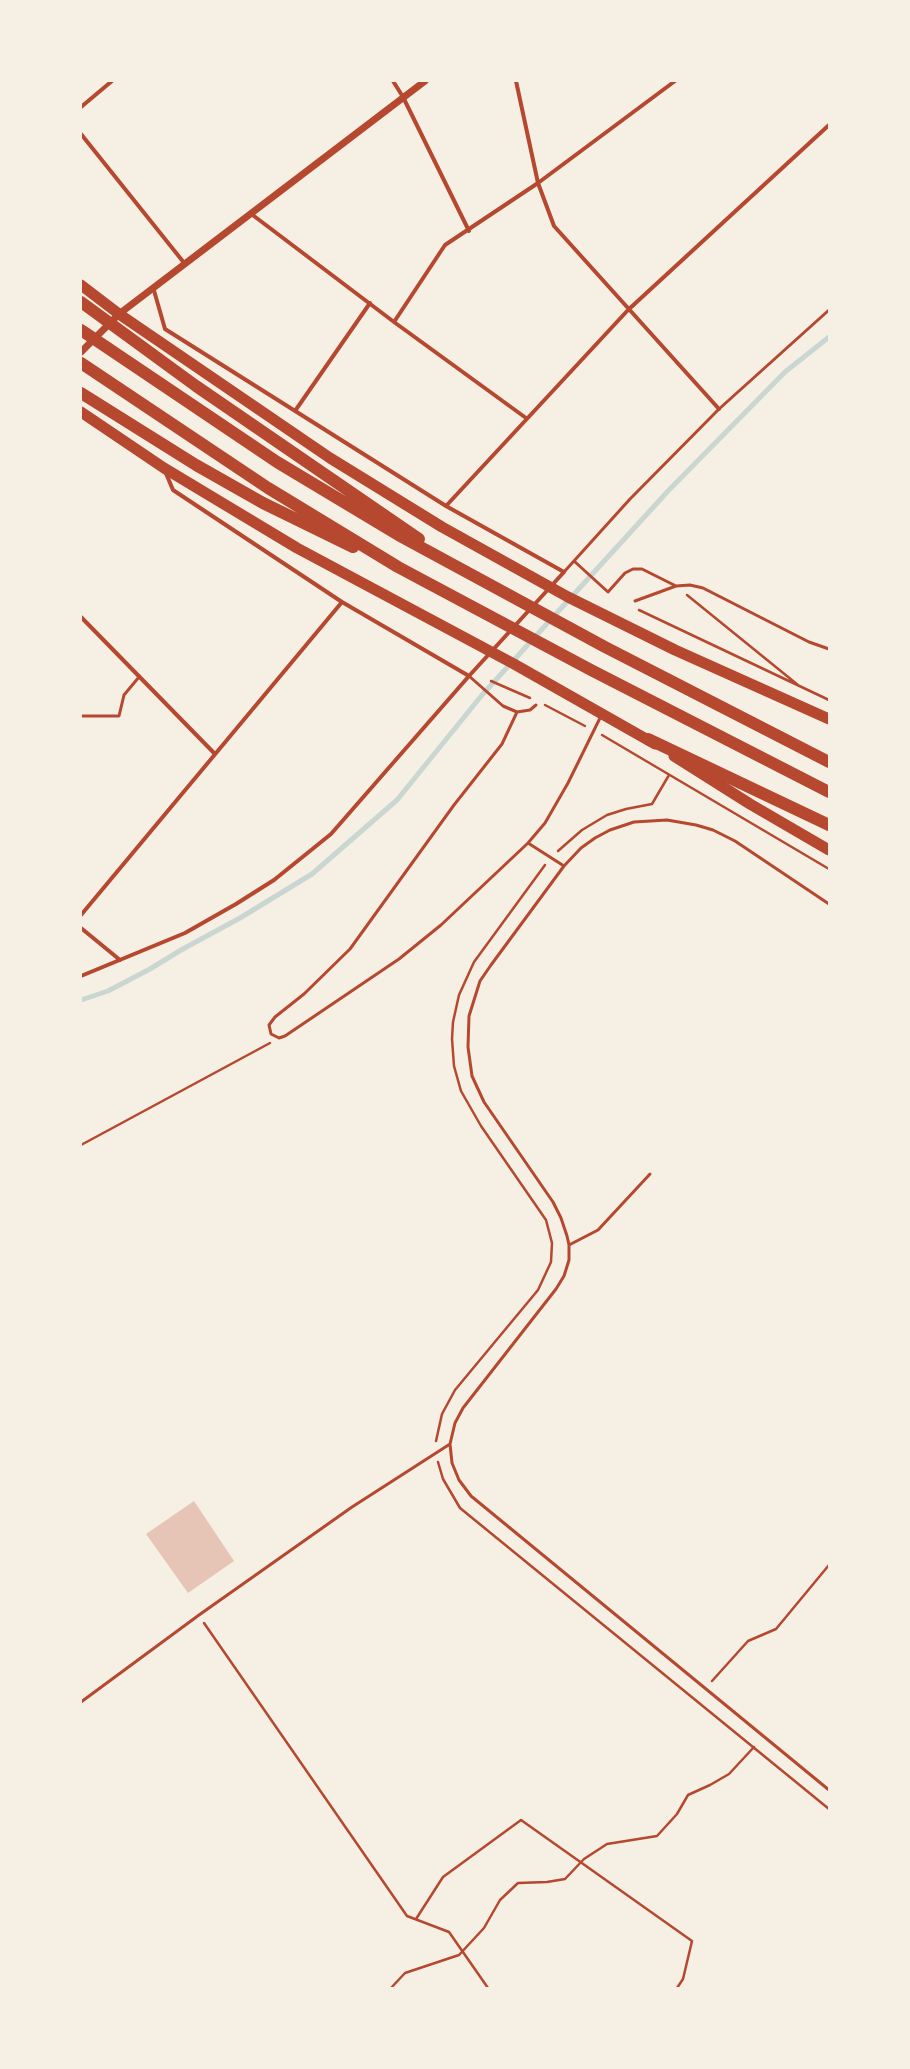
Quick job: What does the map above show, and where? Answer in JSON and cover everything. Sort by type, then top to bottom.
[{"type":"highway","points":[[81,285],[119,314],[330,458],[442,527],[581,604],[675,650],[829,719]]},
{"type":"highway","points":[[81,302],[196,386],[394,521],[465,572]]},
{"type":"highway","points":[[81,330],[276,462],[465,572],[605,647],[829,762]]},
{"type":"highway","points":[[81,363],[268,488],[398,567],[591,670],[829,792]]},
{"type":"highway","points":[[81,393],[196,465],[263,503],[328,536],[398,567]]},
{"type":"highway","points":[[81,412],[164,468],[297,548],[496,654],[602,715],[648,739],[829,825]]},
{"type":"highway","points":[[648,739],[750,804],[829,850]]},
{"type":"street","points":[[81,107],[112,81]]},
{"type":"street","points":[[393,81],[403,97],[469,231]]},
{"type":"street","points":[[81,352],[119,314],[425,81]]},
{"type":"street","points":[[516,81],[538,183],[554,226],[628,310],[719,409]]},
{"type":"street","points":[[394,322],[446,245],[469,231],[538,183],[675,81]]},
{"type":"street","points":[[446,506],[526,418],[628,310],[829,125]]},
{"type":"street","points":[[81,134],[185,264]]},
{"type":"street","points":[[250,213],[394,322],[526,418]]},
{"type":"street","points":[[81,976],[185,933],[274,880],[331,834],[469,676],[496,654],[564,572],[446,506],[165,329],[153,288]]},
{"type":"street","points":[[295,411],[370,303]]},
{"type":"street","points":[[164,468],[173,490],[342,602],[469,676]]},
{"type":"street","points":[[81,915],[342,602]]},
{"type":"street","points":[[81,617],[215,754]]},
{"type":"street","points":[[81,928],[120,960]]},
{"type":"lane","points":[[564,572],[630,499],[719,409],[829,310]]},
{"type":"lane","points":[[574,562],[608,592],[620,578],[633,569],[642,569],[676,586]]},
{"type":"lane","points":[[635,601],[676,586],[690,585],[703,588],[809,642],[829,649]]},
{"type":"lane","points":[[469,676],[503,706],[517,712],[530,710],[536,705]]},
{"type":"lane","points":[[81,716],[119,716],[124,695],[139,677]]},
{"type":"lane","points":[[517,712],[502,744],[454,805],[350,949],[332,968],[275,1017],[269,1025],[271,1034],[279,1038],[399,959],[441,925],[528,843],[545,823],[568,782],[602,715]]},
{"type":"lane","points":[[829,904],[735,841],[713,830],[674,821],[645,821],[617,827],[595,838],[581,848],[564,866],[480,981],[469,1016],[468,1047],[472,1076],[484,1102],[553,1202],[561,1218],[569,1244],[569,1260],[564,1276],[556,1289],[473,1394],[455,1423],[450,1444],[452,1463],[459,1480],[471,1496],[705,1690],[829,1790]]},
{"type":"lane","points":[[528,843],[564,866]]},
{"type":"lane","points":[[569,1244],[598,1230],[650,1174]]},
{"type":"lane","points":[[81,1702],[199,1615],[352,1507],[450,1444]]},
{"type":"path","points":[[676,586],[803,689]]},
{"type":"path","points":[[633,607],[803,689],[829,700]]},
{"type":"path","points":[[545,866],[474,962],[467,976],[456,1009],[452,1051],[457,1078],[472,1112],[546,1220],[552,1243],[551,1262],[538,1290],[455,1390],[442,1414],[436,1439],[437,1452],[443,1479],[460,1508],[829,1809]]},
{"type":"path","points":[[81,1145],[279,1038]]},
{"type":"path","points":[[705,1690],[748,1641],[776,1629],[829,1565]]},
{"type":"path","points":[[199,1615],[407,1916],[449,1932],[488,1988]]},
{"type":"path","points":[[391,1988],[405,1973],[458,1954],[462,1951],[484,1928],[500,1900],[518,1883],[546,1882],[565,1879],[581,1862],[607,1844],[657,1836],[677,1814],[688,1795],[729,1774],[754,1747]]},
{"type":"path","points":[[416,1920],[443,1877],[521,1820],[692,1941],[683,1979],[677,1988]]},
{"type":"building","points":[[194,1501],[234,1561],[188,1593],[146,1534]]},
{"type":"waterway","points":[[81,1000],[108,991],[150,969],[181,950],[240,918],[312,874],[397,800],[482,695],[668,491],[785,372],[829,337]]}]
